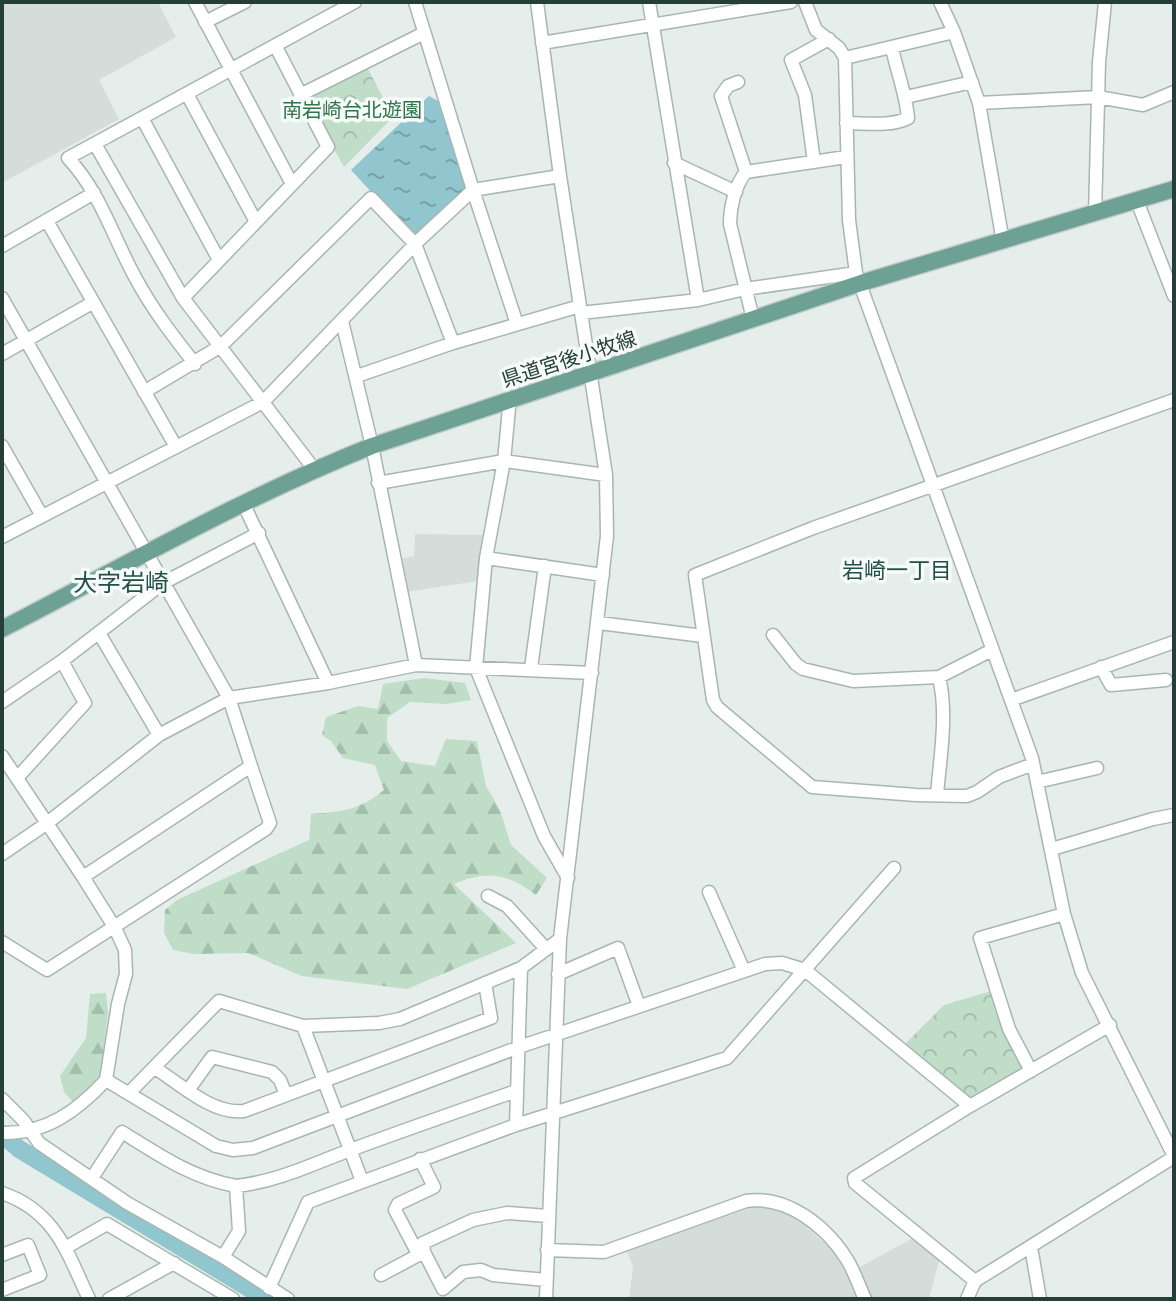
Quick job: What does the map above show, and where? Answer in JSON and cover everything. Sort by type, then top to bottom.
[{"type":"main road","name":"県道宮後小牧線","points":[[2,629],[146,552],[314,469],[372,446],[753,319],[859,278],[1003,242],[1174,189]]},
{"type":"street","points":[[195,2],[292,184]]},
{"type":"street","points":[[205,22],[245,2]]},
{"type":"street","points":[[195,364],[163,324],[134,277],[88,178],[68,158],[355,2]]},
{"type":"street","points":[[415,2],[517,324]]},
{"type":"street","points":[[537,2],[606,475],[607,536],[560,939],[546,1299]]},
{"type":"street","points":[[649,2],[698,300]]},
{"type":"street","points":[[542,43],[791,2]]},
{"type":"street","points":[[805,2],[816,30],[829,39],[845,58],[846,157],[852,256],[859,278],[1033,764],[1064,914],[1082,973],[1174,1156],[975,1281],[967,1299]]},
{"type":"street","points":[[940,2],[979,103],[1003,242]]},
{"type":"street","points":[[1095,214],[1098,97],[1105,2]]},
{"type":"street","points":[[845,58],[954,32]]},
{"type":"street","points":[[300,95],[424,33]]},
{"type":"street","points":[[814,162],[805,95],[791,60],[829,39]]},
{"type":"street","points":[[183,298],[328,147],[276,47]]},
{"type":"street","points":[[846,123],[908,118],[906,97],[898,81],[892,48]]},
{"type":"street","points":[[738,82],[728,86],[721,96],[746,172]]},
{"type":"street","points":[[906,97],[972,82]]},
{"type":"street","points":[[979,103],[1098,97],[1143,105],[1174,92]]},
{"type":"street","points":[[187,94],[256,222]]},
{"type":"street","points":[[142,118],[219,260]]},
{"type":"street","points":[[95,144],[183,298],[314,469]]},
{"type":"street","points":[[753,319],[730,224],[730,211],[741,178],[746,172],[846,157]]},
{"type":"street","points":[[674,163],[736,192]]},
{"type":"street","points":[[2,537],[263,402],[415,244],[473,190],[560,176]]},
{"type":"street","points":[[2,246],[94,193]]},
{"type":"street","points":[[144,392],[221,346],[371,198],[415,244],[453,343]]},
{"type":"street","points":[[1137,201],[1174,296]]},
{"type":"street","points":[[47,221],[175,445]]},
{"type":"street","points":[[357,376],[517,324],[581,310],[698,300],[745,289],[859,278]]},
{"type":"street","points":[[2,298],[229,698],[270,823],[266,829],[47,970],[2,942]]},
{"type":"street","points":[[2,354],[92,303]]},
{"type":"street","points":[[342,321],[357,376],[416,665]]},
{"type":"street","points":[[510,398],[504,461],[486,558],[476,668],[544,836],[568,878]]},
{"type":"street","points":[[1033,764],[999,777],[967,796],[820,788],[805,782],[717,707],[713,700],[695,575],[1174,400]]},
{"type":"street","points":[[2,446],[42,516]]},
{"type":"street","points":[[378,483],[504,461],[606,475]]},
{"type":"street","points":[[244,505],[328,683]]},
{"type":"street","points":[[2,702],[62,661],[163,583],[259,533]]},
{"type":"street","points":[[486,558],[603,575]]},
{"type":"street","points":[[531,668],[545,566]]},
{"type":"street","points":[[599,623],[703,636]]},
{"type":"street","points":[[99,633],[159,735]]},
{"type":"street","points":[[773,635],[796,664],[809,671],[853,681],[939,677],[992,650]]},
{"type":"street","points":[[1011,700],[1174,642]]},
{"type":"street","points":[[17,778],[85,703],[62,661]]},
{"type":"street","points":[[2,854],[46,824],[159,735],[229,698],[328,683],[416,665],[592,673]]},
{"type":"street","points":[[1101,667],[1111,685],[1166,680]]},
{"type":"street","points":[[937,795],[943,693],[939,677]]},
{"type":"street","points":[[2,756],[115,928],[125,950],[126,974],[106,1080],[76,1109],[31,1132],[9,1133]]},
{"type":"street","points":[[83,877],[251,766]]},
{"type":"street","points":[[1037,782],[1097,768]]},
{"type":"street","points":[[1052,849],[1174,815]]},
{"type":"street","points":[[269,1288],[308,1202],[553,1112],[727,1058],[894,868]]},
{"type":"street","points":[[709,892],[744,971]]},
{"type":"street","points":[[488,896],[507,906],[546,949]]},
{"type":"street","points":[[1031,1071],[1009,1029],[980,938],[1064,914]]},
{"type":"street","points":[[130,1092],[219,1001],[303,1026],[379,1023],[400,1019],[521,968],[560,939]]},
{"type":"street","points":[[558,974],[618,948],[639,1006]]},
{"type":"street","points":[[106,1080],[216,1146],[233,1150],[253,1148],[519,1047],[765,964],[782,963],[805,970],[970,1106]]},
{"type":"street","points":[[516,1125],[521,968]]},
{"type":"street","points":[[155,1068],[215,1105],[234,1112],[491,1018],[485,983]]},
{"type":"street","points":[[975,1281],[855,1183],[854,1178],[1110,1025]]},
{"type":"street","points":[[303,1026],[362,1181]]},
{"type":"street","points":[[189,1089],[212,1057],[272,1072],[280,1080],[286,1095]]},
{"type":"street","points":[[92,1178],[122,1132],[181,1169],[215,1182],[236,1186],[264,1183],[516,1091]]},
{"type":"street","points":[[2,1099],[39,1143],[127,1203],[223,1257],[288,1299]]},
{"type":"street","points":[[420,1159],[434,1187],[398,1204],[395,1210],[416,1250],[424,1252]]},
{"type":"street","points":[[223,1257],[239,1231],[236,1186]]},
{"type":"street","points":[[2,1193],[26,1203],[56,1231],[89,1299]]},
{"type":"street","points":[[547,1250],[604,1252],[746,1201],[762,1199],[794,1208],[822,1231],[846,1256],[865,1299]]},
{"type":"street","points":[[546,1280],[493,1275],[481,1270],[463,1272],[443,1289],[424,1252],[423,1243],[473,1220],[507,1213],[548,1216]]},
{"type":"street","points":[[65,1248],[107,1224],[233,1299]]},
{"type":"street","points":[[2,1255],[28,1245],[40,1275],[2,1291],[5,1299]]},
{"type":"street","points":[[1031,1247],[1040,1299]]},
{"type":"street","points":[[381,1275],[424,1252]]},
{"type":"street","points":[[109,1299],[174,1263]]},
{"type":"shaded area","points":[[2,2],[158,2],[176,37],[99,80],[119,119],[2,183]]},
{"type":"shaded area","points":[[415,534],[486,535],[478,581],[406,592],[399,560],[414,556]]},
{"type":"shaded area","points":[[761,1204],[797,1217],[841,1259],[859,1299],[629,1299],[633,1267],[627,1251]]},
{"type":"shaded area","points":[[915,1237],[940,1257],[929,1299],[869,1299],[856,1269]]},
{"type":"green space","name":"南岩崎台北遊園","points":[[366,65],[393,117],[344,167],[305,96]]},
{"type":"green space","points":[[424,678],[465,683],[471,700],[446,704],[410,702],[387,718],[387,741],[401,761],[435,766],[446,739],[477,741],[486,786],[500,810],[511,845],[547,878],[536,895],[516,882],[496,876],[476,877],[454,884],[516,943],[407,989],[302,976],[248,953],[194,954],[173,950],[164,933],[165,910],[177,900],[309,840],[311,814],[350,809],[384,790],[375,765],[343,758],[331,741],[322,735],[326,717],[358,706],[378,709],[383,684]]},
{"type":"green space","points":[[991,991],[1025,1069],[971,1102],[905,1044],[944,1005]]},
{"type":"green space","points":[[106,993],[108,1013],[100,1078],[74,1103],[64,1092],[60,1076],[86,1038],[90,994]]},
{"type":"water","points":[[429,96],[438,101],[473,190],[417,242],[351,170]]},
{"type":"waterway","points":[[2,1134],[19,1149],[267,1299]]},
{"type":"district","name":"岩崎一丁目","points":[[897,570]]},
{"type":"district","name":"大字岩崎","points":[[121,583]]}]
